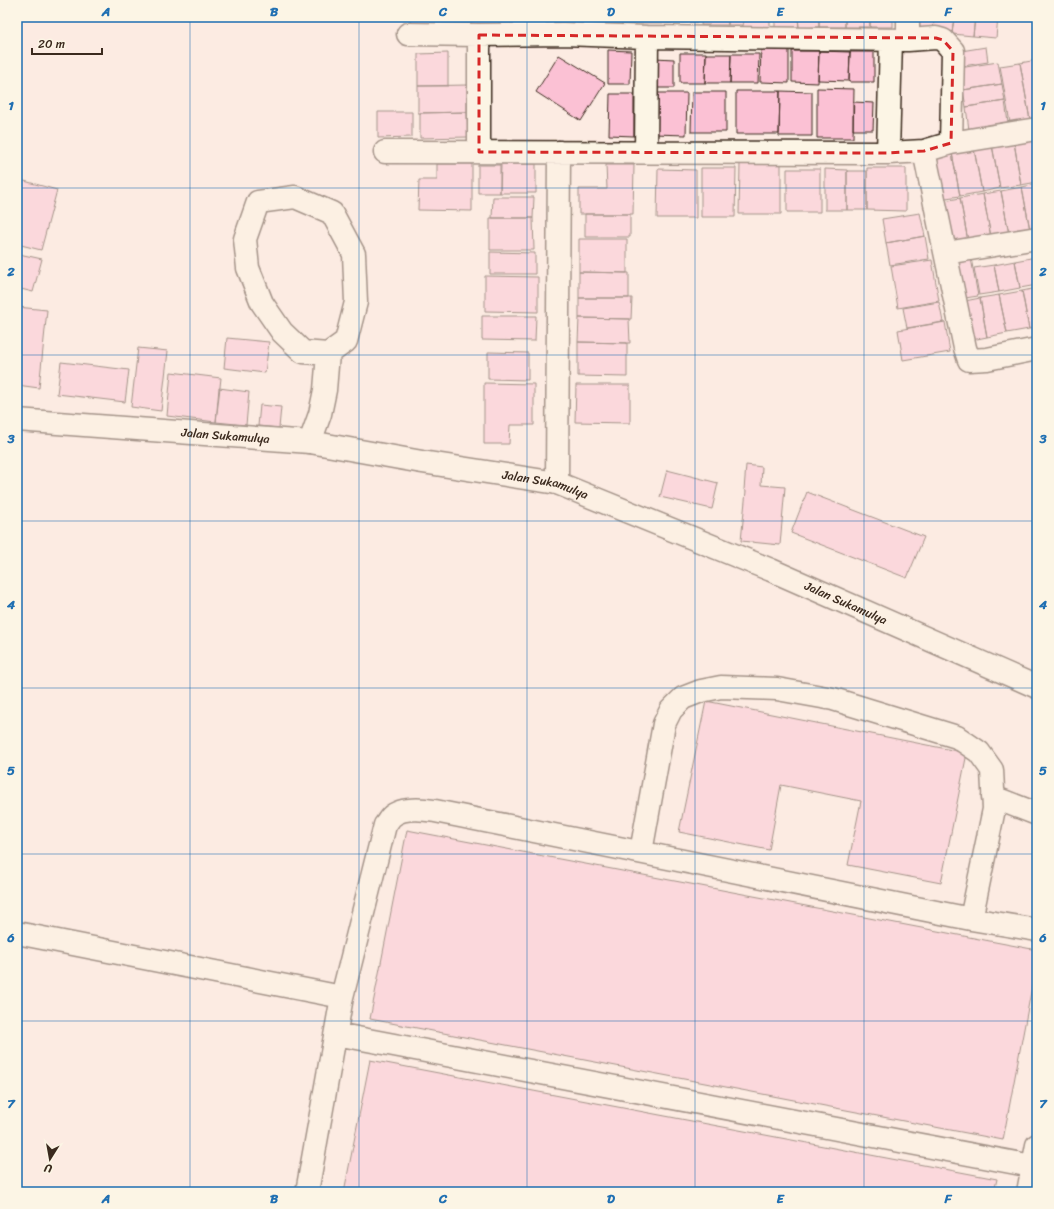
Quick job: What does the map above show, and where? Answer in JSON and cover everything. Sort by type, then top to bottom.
[{"type":"street","points":[[888,153],[900,40],[908,17]]},
{"type":"street","points":[[408,34],[478,35],[563,26],[648,37],[900,40],[936,38],[943,40],[953,51],[951,143]]},
{"type":"street","points":[[478,35],[479,152]]},
{"type":"street","points":[[646,152],[648,37]]},
{"type":"street","points":[[385,152],[888,153],[924,151],[951,143],[1037,129]]},
{"type":"street","points":[[924,151],[965,348],[969,360],[1037,349]]},
{"type":"street","points":[[557,483],[559,152]]},
{"type":"street","points":[[310,442],[320,414],[328,354],[346,341],[356,302],[354,254],[332,214],[295,197],[258,202],[245,238],[248,268],[262,303],[282,332],[303,352],[328,354]]},
{"type":"street","points":[[946,253],[1037,238]]},
{"type":"street","name":"Jalan Sukamulya","points":[[17,420],[310,442],[422,462],[557,483],[771,570],[1037,687]]},
{"type":"street","points":[[641,852],[664,724],[671,710],[683,698],[701,691],[721,687],[777,689],[833,699],[957,737],[979,752],[992,770],[994,809],[971,919]]},
{"type":"street","points":[[993,796],[1037,814]]},
{"type":"street","points":[[307,1192],[342,998],[385,825],[391,817],[400,812],[418,809],[435,811],[971,919],[1037,930]]},
{"type":"street","points":[[17,933],[342,998]]},
{"type":"street","points":[[336,1034],[1035,1167]]},
{"type":"street","points":[[1028,1192],[1035,1167],[1037,1145]]},
{"type":"highlighted area","points":[[479,35],[936,38],[943,40],[953,51],[951,143],[924,151],[888,153],[479,152]]},
{"type":"building","points":[[410,17],[456,17],[456,24],[411,24]]},
{"type":"building","points":[[456,17],[499,17],[499,23],[456,24]]},
{"type":"building","points":[[499,17],[518,17],[519,23],[499,23]]},
{"type":"building","points":[[571,17],[602,17],[602,23],[571,23]]},
{"type":"building","points":[[602,17],[627,17],[627,23],[602,23]]},
{"type":"building","points":[[627,17],[669,17],[669,23],[627,23]]},
{"type":"building","points":[[669,17],[702,17],[702,22],[669,23]]},
{"type":"building","points":[[702,17],[728,17],[728,25],[701,25]]},
{"type":"building","points":[[728,17],[743,17],[743,25],[728,25]]},
{"type":"building","points":[[743,17],[770,17],[770,30],[743,29]]},
{"type":"building","points":[[775,17],[798,17],[799,28],[775,28]]},
{"type":"building","points":[[798,17],[819,17],[819,27],[799,28]]},
{"type":"building","points":[[819,17],[845,17],[845,27],[819,27]]},
{"type":"building","points":[[845,17],[870,17],[870,27],[845,27]]},
{"type":"building","points":[[870,17],[893,17],[893,27],[870,27]]},
{"type":"building","points":[[910,17],[934,17],[933,32],[909,30]]},
{"type":"building","points":[[934,17],[954,17],[952,34],[933,32]]},
{"type":"building","points":[[954,17],[975,17],[973,36],[952,34]]},
{"type":"building","points":[[975,17],[998,17],[996,38],[973,36]]},
{"type":"building","points":[[761,45],[789,45],[789,83],[760,82]]},
{"type":"building","points":[[986,47],[988,62],[963,66],[961,51]]},
{"type":"building","points":[[608,50],[631,51],[630,84],[608,84]]},
{"type":"building","points":[[792,51],[819,51],[818,83],[792,82]]},
{"type":"building","points":[[819,51],[850,52],[849,81],[818,80]]},
{"type":"building","points":[[850,52],[874,52],[874,82],[849,82]]},
{"type":"building","points":[[448,53],[448,86],[418,86],[418,54]]},
{"type":"building","points":[[680,53],[706,53],[705,83],[680,83]]},
{"type":"building","points":[[706,54],[731,54],[730,83],[705,83]]},
{"type":"building","points":[[731,54],[759,54],[758,83],[730,83]]},
{"type":"building","points":[[559,55],[605,83],[581,121],[536,92]]},
{"type":"building","points":[[655,58],[674,59],[674,88],[654,88]]},
{"type":"building","points":[[1037,60],[1037,119],[1030,120],[1020,63]]},
{"type":"building","points":[[998,62],[1002,84],[963,90],[959,68]]},
{"type":"building","points":[[1020,63],[1030,120],[1010,123],[1000,66]]},
{"type":"building","points":[[1002,84],[1005,101],[966,107],[963,90]]},
{"type":"building","points":[[467,85],[467,112],[418,113],[418,86]]},
{"type":"building","points":[[817,88],[854,89],[853,138],[817,138]]},
{"type":"building","points":[[736,91],[780,91],[779,134],[736,134]]},
{"type":"building","points":[[780,91],[812,92],[812,136],[779,136]]},
{"type":"building","points":[[692,92],[726,92],[726,132],[691,132]]},
{"type":"building","points":[[655,93],[687,93],[686,135],[654,134]]},
{"type":"building","points":[[610,94],[634,94],[634,136],[609,135]]},
{"type":"building","points":[[1005,101],[1008,123],[969,130],[966,107]]},
{"type":"building","points":[[853,102],[874,103],[873,130],[853,130]]},
{"type":"building","points":[[378,112],[412,112],[412,137],[378,138]]},
{"type":"building","points":[[467,112],[468,137],[420,138],[420,113]]},
{"type":"building","points":[[1035,138],[1037,149],[1037,182],[1021,185],[1014,142]]},
{"type":"building","points":[[1014,142],[1021,185],[1000,188],[992,145]]},
{"type":"building","points":[[992,145],[1000,188],[982,192],[974,149]]},
{"type":"building","points":[[974,149],[982,192],[960,196],[952,153]]},
{"type":"building","points":[[952,153],[960,196],[939,199],[931,157]]},
{"type":"building","points":[[437,164],[472,164],[472,211],[418,210],[419,180],[437,180]]},
{"type":"building","points":[[500,164],[536,164],[536,193],[500,193]]},
{"type":"building","points":[[740,164],[781,164],[781,214],[739,214]]},
{"type":"building","points":[[478,165],[501,165],[500,193],[478,193]]},
{"type":"building","points":[[606,165],[634,165],[633,214],[579,214],[579,189],[607,189]]},
{"type":"building","points":[[701,168],[736,168],[735,217],[701,217]]},
{"type":"building","points":[[867,168],[906,168],[906,211],[867,210]]},
{"type":"building","points":[[658,169],[696,170],[696,218],[657,218]]},
{"type":"building","points":[[787,169],[820,169],[820,212],[787,212]]},
{"type":"building","points":[[825,169],[847,170],[847,210],[825,210]]},
{"type":"building","points":[[847,171],[867,171],[867,210],[847,210]]},
{"type":"building","points":[[17,179],[57,190],[41,250],[17,244]]},
{"type":"building","points":[[1037,184],[1037,228],[1030,230],[1022,187]]},
{"type":"building","points":[[1022,187],[1030,230],[1009,234],[1001,191]]},
{"type":"building","points":[[1001,191],[1009,234],[991,237],[983,194]]},
{"type":"building","points":[[983,194],[991,237],[968,241],[960,198]]},
{"type":"building","points":[[493,197],[534,197],[533,218],[492,218]]},
{"type":"building","points":[[960,198],[968,241],[947,245],[939,202]]},
{"type":"building","points":[[920,213],[925,236],[886,243],[882,219]]},
{"type":"building","points":[[585,214],[630,214],[630,237],[585,237]]},
{"type":"building","points":[[490,218],[533,218],[534,250],[490,250]]},
{"type":"building","points":[[925,236],[929,259],[890,265],[886,243]]},
{"type":"building","points":[[579,239],[627,239],[627,273],[579,272]]},
{"type":"building","points":[[490,252],[535,253],[535,274],[490,274]]},
{"type":"building","points":[[19,254],[42,259],[33,292],[17,288],[17,261]]},
{"type":"building","points":[[1036,257],[1037,285],[1020,288],[1015,261]]},
{"type":"building","points":[[971,258],[978,296],[959,299],[952,261]]},
{"type":"building","points":[[932,260],[939,301],[898,308],[891,266]]},
{"type":"building","points":[[1015,261],[1020,288],[999,292],[994,265]]},
{"type":"building","points":[[994,265],[999,292],[979,295],[974,268]]},
{"type":"building","points":[[579,272],[629,273],[629,298],[579,298]]},
{"type":"building","points":[[485,276],[538,277],[538,312],[485,311]]},
{"type":"building","points":[[1037,288],[1037,328],[1029,329],[1022,291]]},
{"type":"building","points":[[1022,291],[1029,329],[1007,333],[999,295]]},
{"type":"building","points":[[999,295],[1007,333],[987,337],[980,298]]},
{"type":"building","points":[[579,298],[632,298],[631,319],[579,318]]},
{"type":"building","points":[[980,298],[987,337],[967,341],[960,302]]},
{"type":"building","points":[[939,302],[943,322],[907,328],[903,308]]},
{"type":"building","points":[[17,307],[47,310],[39,388],[17,385]]},
{"type":"building","points":[[482,316],[536,316],[535,341],[482,340]]},
{"type":"building","points":[[579,318],[629,319],[630,343],[578,342]]},
{"type":"building","points":[[945,322],[950,352],[903,360],[898,330]]},
{"type":"building","points":[[227,338],[269,342],[265,373],[224,368]]},
{"type":"building","points":[[578,342],[627,343],[627,377],[578,376]]},
{"type":"building","points":[[138,348],[168,351],[161,411],[131,407]]},
{"type":"building","points":[[488,352],[528,353],[528,380],[488,379]]},
{"type":"building","points":[[61,362],[129,370],[125,402],[57,394]]},
{"type":"building","points":[[171,372],[221,378],[216,422],[167,416]]},
{"type":"building","points":[[484,383],[534,384],[534,425],[510,425],[509,444],[484,444]]},
{"type":"building","points":[[576,385],[630,385],[630,423],[575,422]]},
{"type":"building","points":[[219,388],[249,392],[246,425],[216,422]]},
{"type":"building","points":[[260,405],[281,407],[279,428],[258,426]]},
{"type":"building","points":[[746,465],[762,467],[761,485],[785,487],[780,545],[741,541],[746,491],[744,490]]},
{"type":"building","points":[[667,470],[718,483],[712,509],[660,497]]},
{"type":"building","points":[[807,492],[924,537],[907,578],[791,533]]},
{"type":"building","points":[[706,701],[967,753],[941,883],[848,865],[861,801],[781,785],[769,850],[679,832]]},
{"type":"building","points":[[407,830],[1037,950],[1037,960],[1003,1140],[370,1019]]},
{"type":"building","points":[[370,1060],[997,1179],[994,1192],[344,1192]]}]
